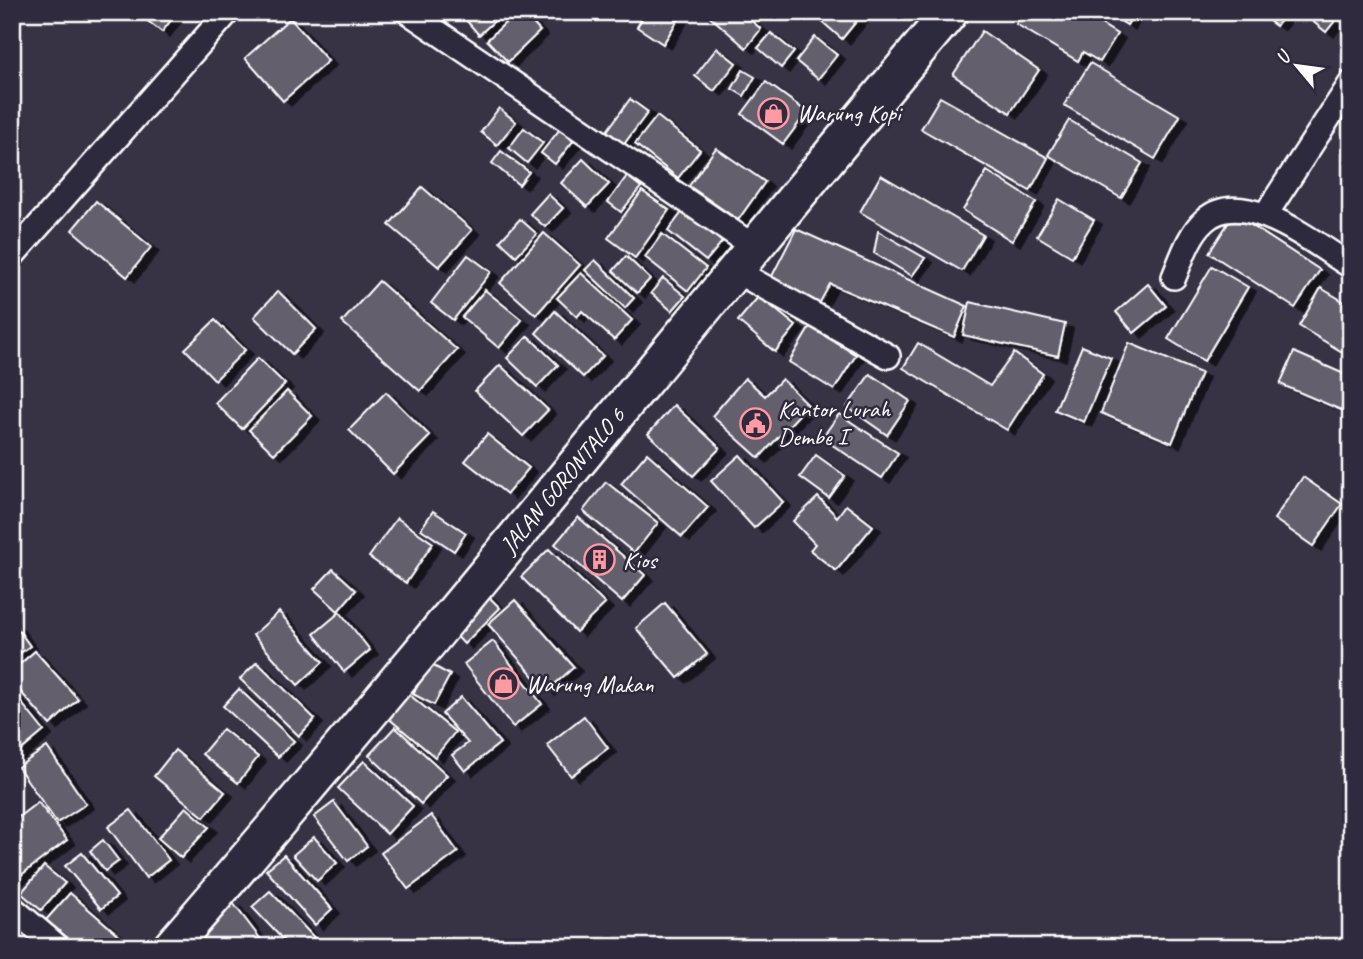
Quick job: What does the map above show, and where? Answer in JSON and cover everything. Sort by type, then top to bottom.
[{"type":"main road","name":"JALAN GORONTALO 6","points":[[171,947],[606,430],[743,258],[950,12]]},
{"type":"street","points":[[12,256],[228,12]]},
{"type":"street","points":[[408,12],[743,258],[888,356]]},
{"type":"street","points":[[1266,214],[1351,83]]},
{"type":"street","points":[[1174,276],[1193,234],[1206,219],[1224,209],[1266,214],[1351,266]]},
{"type":"street","points":[[12,908],[58,947]]},
{"type":"building","points":[[136,12],[177,12],[162,32]]},
{"type":"building","points":[[459,12],[504,12],[479,35]]},
{"type":"building","points":[[517,12],[522,12],[540,31],[508,62],[487,40]]},
{"type":"building","points":[[646,12],[676,12],[681,15],[663,44],[637,27]]},
{"type":"building","points":[[705,12],[741,12],[761,29],[746,48]]},
{"type":"building","points":[[811,12],[864,12],[842,39]]},
{"type":"building","points":[[1023,12],[1082,12],[1117,34],[1100,62],[1083,52],[1078,61],[1016,24]]},
{"type":"building","points":[[1106,12],[1135,12],[1127,25]]},
{"type":"building","points":[[1257,12],[1286,12],[1276,26]]},
{"type":"building","points":[[1301,12],[1342,12],[1326,32]]},
{"type":"building","points":[[290,18],[328,61],[283,101],[245,58]]},
{"type":"building","points":[[982,31],[1039,70],[1010,113],[953,75]]},
{"type":"building","points":[[771,33],[794,52],[781,68],[758,48]]},
{"type":"building","points":[[815,37],[837,55],[818,79],[796,61]]},
{"type":"building","points":[[717,48],[736,63],[714,91],[695,76]]},
{"type":"building","points":[[1090,63],[1180,116],[1155,159],[1064,105]]},
{"type":"building","points":[[743,70],[755,77],[744,96],[732,89]]},
{"type":"building","name":"Warung Kopi","points":[[766,82],[807,112],[783,144],[742,114]]},
{"type":"building","points":[[940,97],[1048,158],[1030,191],[921,129]]},
{"type":"building","points":[[630,99],[648,112],[624,144],[607,131]]},
{"type":"building","points":[[499,108],[516,122],[497,145],[481,132]]},
{"type":"building","points":[[657,116],[700,150],[678,178],[635,144]]},
{"type":"building","points":[[1069,120],[1142,163],[1121,198],[1048,155]]},
{"type":"building","points":[[524,128],[543,143],[527,163],[509,148]]},
{"type":"building","points":[[560,129],[573,141],[555,164],[541,153]]},
{"type":"building","points":[[716,148],[765,182],[738,220],[689,186]]},
{"type":"building","points":[[501,151],[529,172],[519,185],[492,163]]},
{"type":"building","points":[[583,159],[609,184],[587,207],[561,183]]},
{"type":"building","points":[[987,171],[1036,202],[1012,241],[963,210]]},
{"type":"building","points":[[881,175],[983,235],[962,271],[860,212]]},
{"type":"building","points":[[627,176],[641,187],[621,212],[608,202]]},
{"type":"building","points":[[422,187],[472,230],[439,267],[389,225]]},
{"type":"building","points":[[642,191],[669,210],[635,258],[608,238]]},
{"type":"building","points":[[548,194],[563,208],[545,227],[530,214]]},
{"type":"building","points":[[1059,199],[1094,220],[1072,257],[1037,236]]},
{"type":"building","points":[[96,201],[151,247],[127,277],[72,230]]},
{"type":"building","points":[[683,211],[722,242],[706,261],[668,231]]},
{"type":"building","points":[[1234,214],[1320,270],[1295,308],[1209,253]]},
{"type":"building","points":[[520,219],[537,234],[516,256],[500,241]]},
{"type":"building","points":[[796,229],[967,306],[954,337],[830,284],[819,304],[770,280]]},
{"type":"building","points":[[878,231],[925,258],[912,276],[874,253]]},
{"type":"building","points":[[544,233],[580,265],[536,315],[500,283]]},
{"type":"building","points":[[662,234],[706,268],[688,291],[645,257]]},
{"type":"building","points":[[468,255],[491,272],[453,320],[431,303]]},
{"type":"building","points":[[626,256],[650,279],[637,293],[613,271]]},
{"type":"building","points":[[595,260],[634,298],[625,308],[585,270]]},
{"type":"building","points":[[1212,266],[1248,287],[1204,361],[1168,339]]},
{"type":"building","points":[[581,273],[632,320],[614,340],[582,311],[577,317],[557,298]]},
{"type":"building","points":[[663,278],[685,296],[672,311],[651,293]]},
{"type":"building","points":[[379,281],[457,350],[420,391],[342,322]]},
{"type":"building","points":[[1148,284],[1166,306],[1134,333],[1116,312]]},
{"type":"building","points":[[1321,288],[1351,306],[1349,356],[1299,326]]},
{"type":"building","points":[[485,290],[522,320],[499,348],[462,317]]},
{"type":"building","points":[[278,291],[316,329],[292,354],[254,317]]},
{"type":"building","points":[[759,296],[796,326],[775,352],[738,321]]},
{"type":"building","points":[[970,302],[1065,324],[1058,356],[963,335]]},
{"type":"building","points":[[555,311],[603,356],[583,377],[536,333]]},
{"type":"building","points":[[215,320],[245,350],[215,380],[185,349]]},
{"type":"building","points":[[810,327],[856,355],[834,390],[789,362]]},
{"type":"building","points":[[528,336],[558,365],[537,387],[507,358]]},
{"type":"building","points":[[918,343],[990,386],[1014,353],[1043,374],[1007,430],[903,368]]},
{"type":"building","points":[[1129,343],[1201,373],[1172,443],[1101,413]]},
{"type":"building","points":[[1082,346],[1111,358],[1084,422],[1055,410]]},
{"type":"building","points":[[1294,352],[1351,377],[1351,387],[1341,410],[1280,384]]},
{"type":"building","points":[[258,358],[285,384],[242,429],[215,403]]},
{"type":"building","points":[[500,365],[548,410],[523,436],[475,391]]},
{"type":"building","points":[[870,374],[910,401],[887,435],[847,407]]},
{"type":"building","name":"Kantor Lurah Dembe I","points":[[745,378],[765,396],[782,379],[808,405],[759,458],[712,416]]},
{"type":"building","points":[[287,391],[312,416],[274,454],[249,430]]},
{"type":"building","points":[[386,392],[430,436],[393,474],[349,430]]},
{"type":"building","points":[[674,405],[720,448],[693,476],[648,434]]},
{"type":"building","points":[[839,414],[898,453],[882,478],[822,438]]},
{"type":"building","points":[[487,434],[529,468],[507,494],[465,461]]},
{"type":"building","points":[[647,453],[708,507],[682,537],[621,484]]},
{"type":"building","points":[[740,455],[783,502],[754,528],[711,481]]},
{"type":"building","points":[[816,455],[845,476],[829,498],[800,477]]},
{"type":"building","points":[[1303,477],[1342,504],[1313,546],[1274,519]]},
{"type":"building","points":[[606,482],[658,523],[634,553],[583,511]]},
{"type":"building","points":[[818,497],[837,517],[846,505],[873,526],[836,571],[810,550],[815,544],[793,521]]},
{"type":"building","points":[[433,511],[466,533],[454,551],[421,529]]},
{"type":"building","name":"Kios","points":[[578,517],[645,575],[622,602],[555,544]]},
{"type":"building","points":[[397,518],[433,543],[406,583],[369,557]]},
{"type":"building","name":"Kios","points":[[549,549],[605,604],[576,632],[521,577]]},
{"type":"building","points":[[333,569],[356,590],[338,611],[314,589]]},
{"type":"building","points":[[486,594],[500,608],[464,644],[451,630]]},
{"type":"building","points":[[515,600],[574,667],[547,691],[488,624]]},
{"type":"building","points":[[665,603],[707,654],[678,678],[636,628]]},
{"type":"building","points":[[279,612],[323,662],[298,685],[253,635]]},
{"type":"building","points":[[340,612],[370,650],[344,672],[314,634]]},
{"type":"building","points":[[12,621],[30,646],[12,659]]},
{"type":"building","name":"Warung Makan","points":[[493,641],[542,704],[513,727],[464,664]]},
{"type":"building","points":[[35,651],[78,699],[50,725],[12,682],[12,671]]},
{"type":"building","points":[[257,662],[315,719],[299,736],[240,679]]},
{"type":"building","points":[[430,664],[450,675],[434,705],[413,694]]},
{"type":"building","points":[[401,688],[455,732],[435,757],[381,712]]},
{"type":"building","points":[[239,689],[294,741],[278,757],[223,706]]},
{"type":"building","points":[[12,691],[44,731],[12,758]]},
{"type":"building","points":[[461,697],[500,743],[465,771],[452,755],[468,743],[442,714]]},
{"type":"building","points":[[584,716],[608,748],[571,776],[547,745]]},
{"type":"building","points":[[395,727],[447,775],[421,804],[369,755]]},
{"type":"building","points":[[223,729],[258,757],[238,783],[202,754]]},
{"type":"building","points":[[47,747],[86,804],[57,823],[18,767]]},
{"type":"building","points":[[175,750],[225,792],[204,817],[154,776]]},
{"type":"building","points":[[364,761],[413,806],[387,834],[338,788]]},
{"type":"building","points":[[38,802],[67,840],[12,882],[12,822]]},
{"type":"building","points":[[334,802],[367,846],[348,861],[314,817]]},
{"type":"building","points":[[186,807],[209,827],[181,858],[158,838]]},
{"type":"building","points":[[131,810],[169,860],[146,878],[108,827]]},
{"type":"building","points":[[431,815],[458,852],[408,889],[381,853]]},
{"type":"building","points":[[314,837],[337,863],[317,881],[293,855]]},
{"type":"building","points":[[103,840],[119,861],[105,871],[90,851]]},
{"type":"building","points":[[82,853],[117,896],[101,909],[65,866]]},
{"type":"building","points":[[284,855],[332,909],[315,925],[266,870]]},
{"type":"building","points":[[44,866],[65,883],[41,910],[21,893]]},
{"type":"building","points":[[270,891],[323,947],[290,947],[252,907]]},
{"type":"building","points":[[70,893],[123,939],[117,947],[78,947],[46,920]]},
{"type":"building","points":[[233,903],[262,941],[255,947],[203,947],[193,935]]},
{"type":"place","name":"Warung Kopi","points":[[774,113]]},
{"type":"place","name":"Kantor Lurah Dembe I","points":[[755,423]]},
{"type":"place","name":"Kios","points":[[600,560]]},
{"type":"place","name":"Warung Makan","points":[[503,684]]}]
